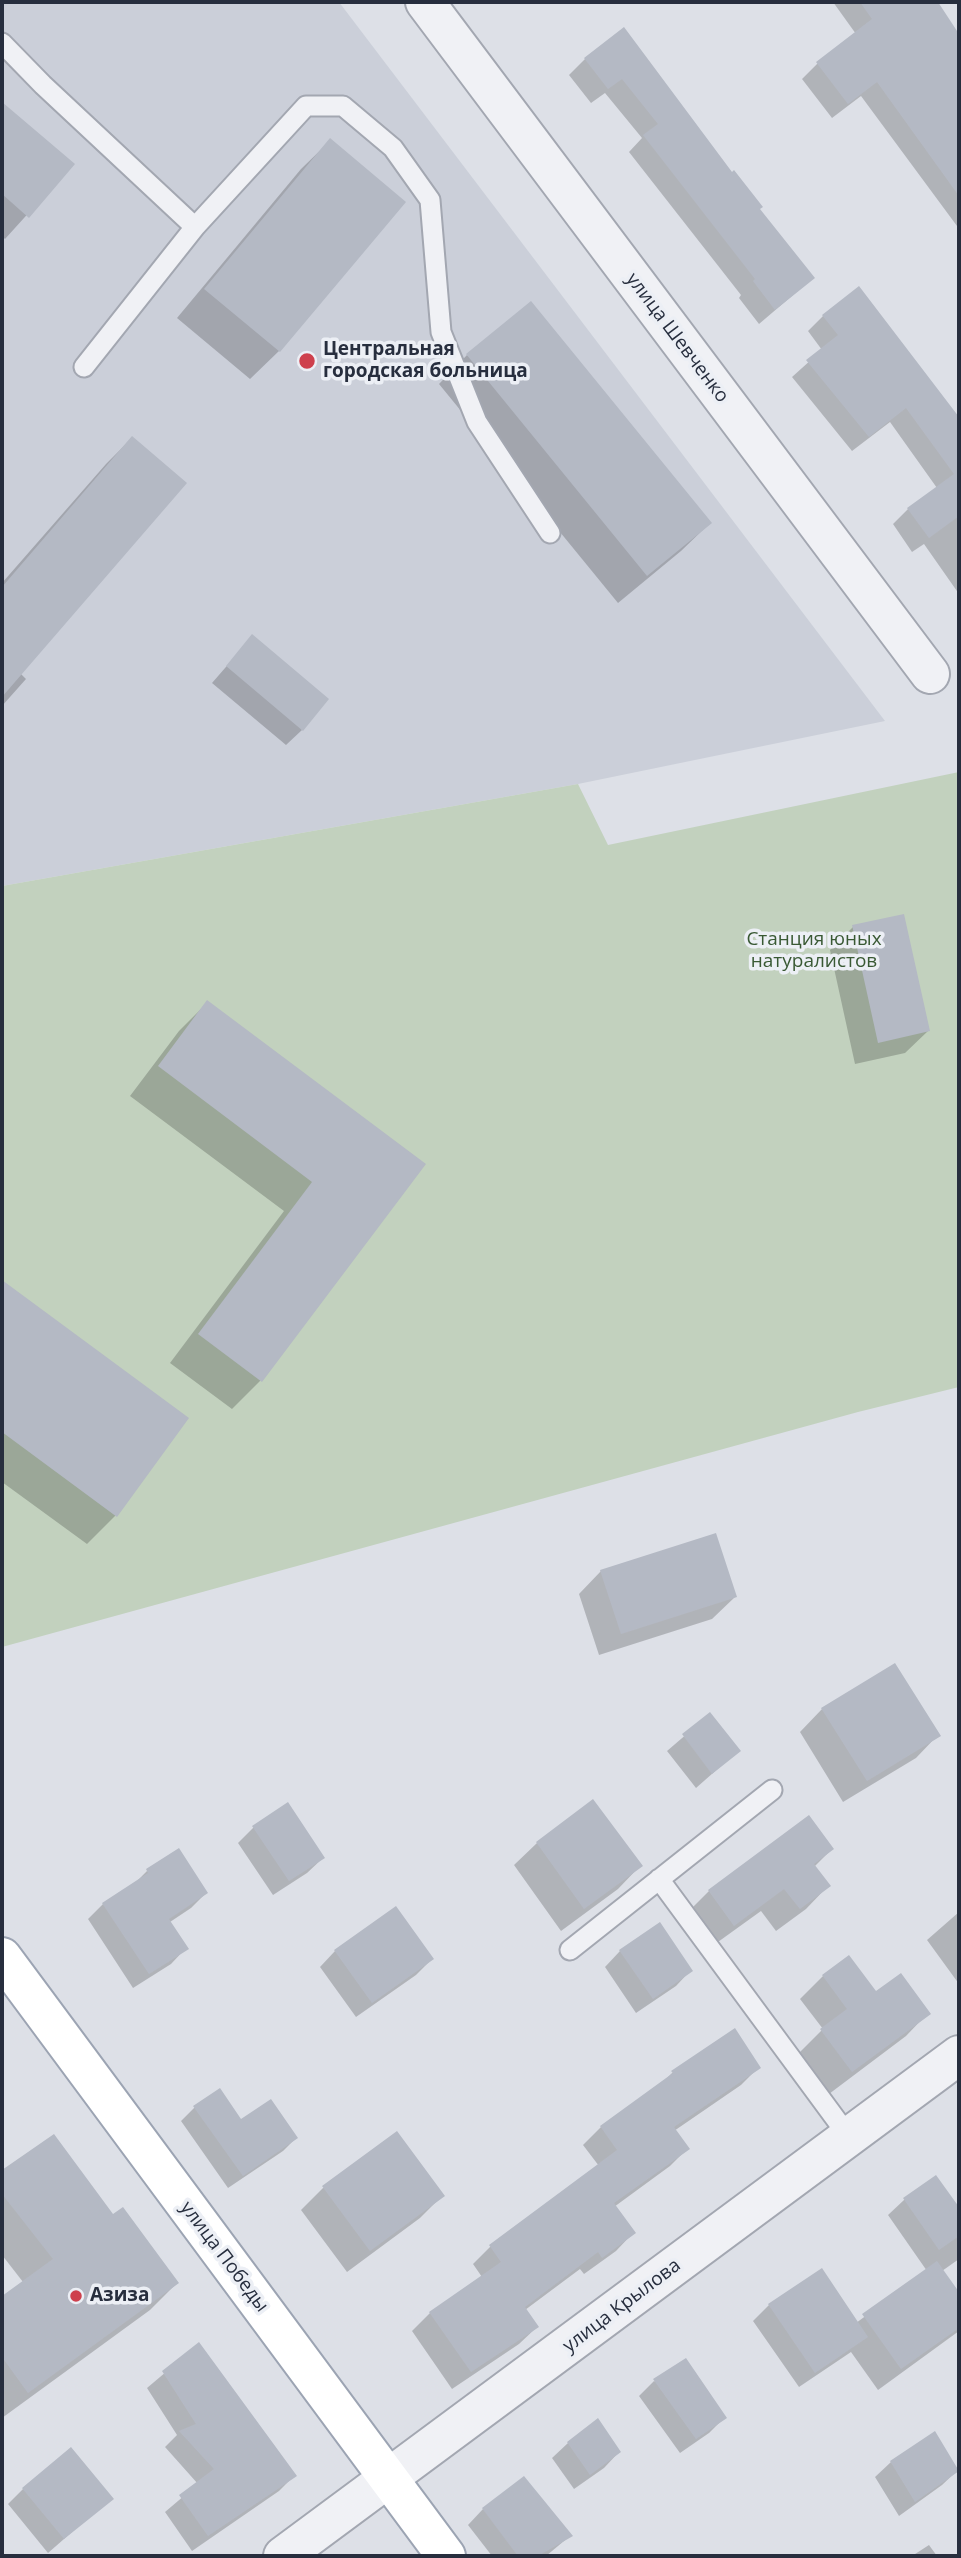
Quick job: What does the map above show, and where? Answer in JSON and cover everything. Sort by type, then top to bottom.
[{"type":"main road","name":"улица Победы","points":[[2,1957],[386,2482],[436,2556]]},
{"type":"main road","name":"улица Победы","points":[[2,1971],[386,2482],[446,2556]]},
{"type":"street","name":"улица Шевченко","points":[[425,2],[930,674]]},
{"type":"street","name":"улица Крылова","points":[[283,2556],[959,2055]]},
{"type":"lane","points":[[2,43],[43,85],[195,227]]},
{"type":"lane","points":[[84,367],[195,227],[306,106],[343,106],[393,148],[430,200],[440,332],[477,422],[550,533]]},
{"type":"lane","points":[[570,1950],[772,1790]]},
{"type":"lane","points":[[659,1879],[849,2137]]},
{"type":"shaded area","name":"Центральная городская больница","points":[[2,2],[339,2],[885,721],[578,784],[2,886]]},
{"type":"green space","name":"Станция юных натуралистов","points":[[959,772],[959,1387],[858,1412],[2,1647],[2,886],[578,784],[608,845]]},
{"type":"building","points":[[860,2],[938,2],[959,34],[959,196],[877,82],[848,104],[816,62],[872,19]]},
{"type":"building","points":[[624,27],[815,278],[775,310],[753,281],[755,279],[643,135],[658,124],[622,79],[608,89],[584,58]]},
{"type":"building","points":[[2,102],[75,164],[29,218],[2,194]]},
{"type":"building","points":[[330,138],[406,202],[280,352],[204,289]]},
{"type":"building","points":[[859,286],[959,417],[959,516],[929,538],[907,508],[954,474],[906,408],[869,437],[806,360],[838,335],[822,315]]},
{"type":"building","points":[[531,301],[712,523],[647,576],[466,354]]},
{"type":"building","points":[[132,436],[187,483],[2,697],[2,587]]},
{"type":"building","points":[[252,634],[329,699],[303,731],[226,666]]},
{"type":"building","points":[[904,914],[930,1031],[878,1043],[852,925]]},
{"type":"building","points":[[207,1000],[426,1164],[262,1382],[198,1334],[312,1182],[158,1066]]},
{"type":"building","points":[[2,1280],[189,1418],[117,1517],[2,1432]]},
{"type":"building","points":[[716,1533],[737,1597],[621,1634],[600,1570]]},
{"type":"building","points":[[895,1663],[941,1736],[867,1781],[821,1708]]},
{"type":"building","points":[[710,1712],[741,1751],[712,1774],[682,1734]]},
{"type":"building","points":[[593,1799],[643,1866],[584,1909],[536,1842]]},
{"type":"building","points":[[288,1802],[325,1858],[289,1881],[252,1826]]},
{"type":"building","points":[[809,1815],[834,1849],[814,1864],[831,1886],[800,1909],[784,1889],[734,1926],[708,1890]]},
{"type":"building","points":[[179,1848],[208,1893],[169,1919],[189,1949],[149,1974],[102,1903],[148,1873],[146,1869]]},
{"type":"building","points":[[396,1906],[434,1959],[372,2003],[334,1950]]},
{"type":"building","points":[[660,1922],[693,1971],[653,1999],[619,1950]]},
{"type":"building","points":[[849,1955],[876,1991],[901,1973],[931,2014],[852,2072],[820,2029],[847,2009],[822,1975]]},
{"type":"building","points":[[735,2028],[761,2068],[674,2127],[690,2149],[614,2203],[636,2233],[602,2258],[598,2252],[525,2307],[539,2327],[471,2372],[429,2312],[501,2262],[489,2245],[617,2150],[600,2126],[673,2073],[671,2071]]},
{"type":"building","points":[[220,2088],[241,2119],[271,2099],[298,2138],[243,2176],[193,2106]]},
{"type":"building","points":[[397,2131],[445,2196],[370,2251],[322,2186]]},
{"type":"building","points":[[54,2134],[113,2214],[123,2207],[179,2283],[28,2393],[2,2357],[2,2296],[53,2259],[2,2194],[2,2170]]},
{"type":"building","points":[[936,2175],[959,2207],[959,2236],[939,2250],[903,2198]]},
{"type":"building","points":[[937,2261],[959,2292],[959,2328],[901,2369],[862,2314]]},
{"type":"building","points":[[822,2268],[868,2337],[815,2373],[768,2304]]},
{"type":"building","points":[[199,2342],[297,2476],[208,2536],[179,2495],[214,2469],[179,2431],[196,2424],[162,2371]]},
{"type":"building","points":[[686,2358],[727,2418],[696,2439],[653,2379]]},
{"type":"building","points":[[598,2418],[621,2452],[590,2475],[567,2442]]},
{"type":"building","points":[[935,2431],[959,2471],[915,2502],[890,2461]]},
{"type":"building","points":[[71,2447],[114,2499],[64,2539],[22,2488]]},
{"type":"building","points":[[524,2476],[573,2536],[538,2556],[518,2556],[482,2508]]},
{"type":"place","name":"Центральная городская больница","points":[[307,361]]},
{"type":"place","name":"Азиза","points":[[76,2296]]}]
